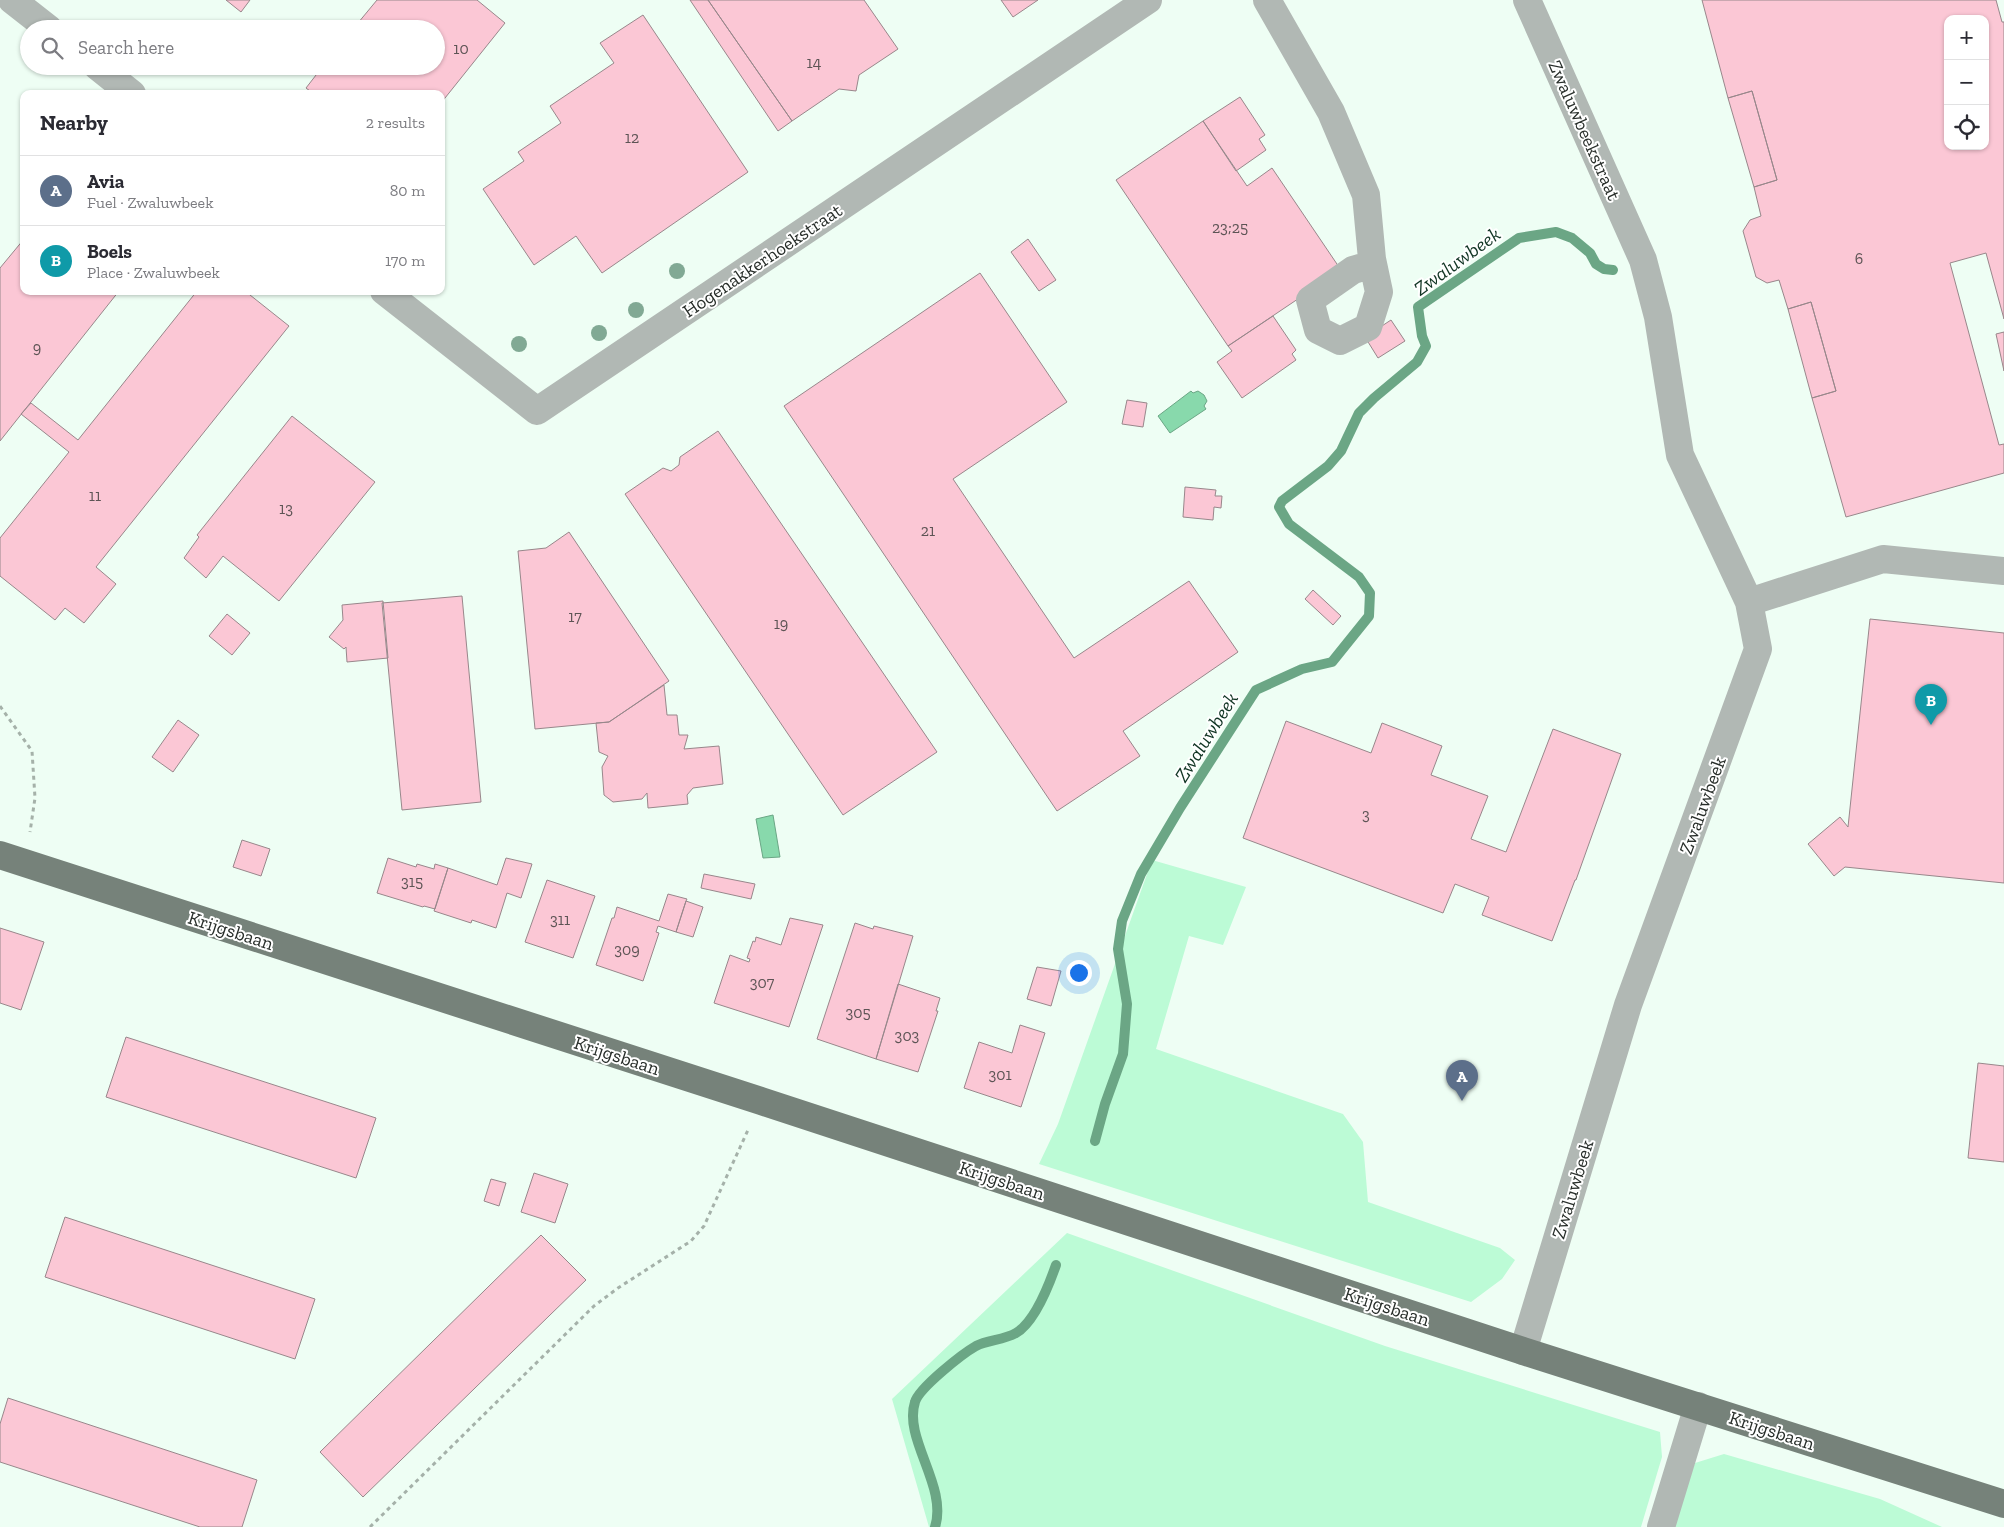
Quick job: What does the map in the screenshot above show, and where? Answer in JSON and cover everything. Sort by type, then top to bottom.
[{"type":"main road","name":"Krijgsbaan","points":[[0,855],[761,1101],[1523,1351],[2004,1504]]},
{"type":"street","points":[[12,0],[38,20]]},
{"type":"street","name":"Hogenakkerhoekstraat","points":[[389,295],[537,411],[1148,0]]},
{"type":"street","points":[[1267,0],[1331,112],[1366,195],[1373,264]]},
{"type":"street","name":"Zwaluwbeekstraat","points":[[1527,0],[1643,260]]},
{"type":"street","points":[[108,75],[127,90]]},
{"type":"street","name":"Zwaluwbeek","points":[[1523,1351],[1628,1006],[1758,649],[1749,602],[1680,456],[1658,317],[1643,260]]},
{"type":"street","points":[[1749,602],[1883,559],[2004,571]]},
{"type":"street","points":[[1661,1527],[1698,1406]]},
{"type":"path","points":[[0,706],[32,751],[35,798],[26,864]]},
{"type":"path","points":[[370,1527],[594,1306],[618,1288],[692,1241],[704,1226],[761,1101]]},
{"type":"shaded area","points":[[1191,391],[1193,393],[1198,391],[1204,395],[1207,401],[1204,406],[1206,409],[1170,433],[1158,416]]},
{"type":"shaded area","points":[[773,815],[780,857],[763,858],[756,819]]},
{"type":"shaded area","points":[[1152,860],[1246,887],[1223,945],[1189,936],[1156,1049],[1343,1114],[1363,1142],[1368,1202],[1500,1248],[1515,1260],[1502,1279],[1471,1302],[1039,1164],[1058,1124]]},
{"type":"shaded area","points":[[1067,1233],[1385,1346],[1660,1432],[1662,1457],[1641,1527],[929,1527],[892,1399]]},
{"type":"shaded area","points":[[1724,1454],[1880,1499],[1942,1527],[1670,1527],[1695,1463]]},
{"type":"building","points":[[226,0],[250,0],[241,12]]},
{"type":"building","points":[[377,0],[477,0],[505,23],[445,98],[445,90],[309,90],[306,88],[316,75],[445,75],[445,20],[360,20]]},
{"type":"building","points":[[690,0],[708,0],[792,121],[778,131]]},
{"type":"building","points":[[708,0],[864,0],[898,49],[859,75],[856,91],[839,89],[792,121]]},
{"type":"building","points":[[1001,0],[1038,0],[1013,17]]},
{"type":"building","points":[[1702,0],[1996,0],[2002,22],[2004,22],[2004,319],[1986,253],[1950,263],[1999,445],[2004,444],[2004,473],[1846,517],[1812,398],[1836,391],[1811,302],[1788,309],[1779,280],[1767,283],[1756,277],[1743,231],[1750,220],[1761,216],[1754,187],[1777,180],[1752,91],[1728,98]]},
{"type":"building","points":[[643,15],[748,172],[602,273],[576,236],[534,265],[483,189],[524,161],[518,152],[561,123],[550,106],[614,63],[600,43]]},
{"type":"building","points":[[1752,91],[1777,180],[1754,187],[1728,98]]},
{"type":"building","points":[[1240,97],[1265,135],[1259,139],[1266,150],[1236,171],[1203,121]]},
{"type":"building","points":[[1203,121],[1247,186],[1272,168],[1341,270],[1228,346],[1116,180]]},
{"type":"building","points":[[1028,239],[1056,280],[1039,291],[1011,252]]},
{"type":"building","points":[[20,244],[20,295],[116,295],[0,441],[0,268]]},
{"type":"building","points":[[980,273],[1067,402],[953,479],[1074,658],[1189,581],[1238,652],[1123,731],[1140,756],[1057,811],[784,406]]},
{"type":"building","points":[[194,295],[250,295],[289,326],[96,567],[116,584],[84,623],[65,608],[55,620],[0,576],[0,538],[69,452],[21,414],[31,403],[78,440]]},
{"type":"building","points":[[1811,302],[1836,391],[1812,398],[1788,309]]},
{"type":"building","points":[[1273,316],[1296,350],[1292,354],[1296,360],[1242,398],[1217,362],[1232,351],[1228,346]]},
{"type":"building","points":[[1391,320],[1405,341],[1378,358],[1365,337]]},
{"type":"building","points":[[2004,332],[2004,371],[1996,334]]},
{"type":"building","points":[[1127,400],[1147,403],[1143,427],[1122,424]]},
{"type":"building","points":[[292,416],[375,482],[279,601],[223,556],[206,578],[184,558],[199,537],[197,535]]},
{"type":"building","points":[[718,431],[937,752],[843,815],[625,494],[663,468],[671,471],[679,465],[680,457]]},
{"type":"building","points":[[1185,487],[1216,490],[1215,496],[1222,496],[1221,508],[1214,507],[1213,520],[1183,517]]},
{"type":"building","points":[[569,532],[669,681],[609,722],[535,729],[518,551],[546,548]]},
{"type":"building","points":[[1313,590],[1341,616],[1333,625],[1305,599]]},
{"type":"building","points":[[462,596],[481,802],[402,810],[382,603]]},
{"type":"building","points":[[383,601],[388,658],[347,662],[346,647],[344,649],[329,637],[343,620],[342,605]]},
{"type":"building","points":[[227,614],[250,633],[232,655],[209,636]]},
{"type":"building","points":[[1870,619],[2004,633],[2004,883],[1845,867],[1834,876],[1808,844],[1840,817],[1848,827]]},
{"type":"building","points":[[664,685],[667,715],[677,715],[679,735],[688,735],[684,749],[719,746],[723,784],[693,788],[687,795],[688,804],[648,808],[647,793],[642,799],[613,802],[604,795],[602,767],[608,756],[599,752],[596,723],[609,722]]},
{"type":"building","points":[[178,720],[199,735],[173,772],[152,757]]},
{"type":"building","points":[[1286,721],[1371,753],[1382,723],[1442,746],[1431,775],[1488,796],[1471,839],[1506,852],[1553,729],[1621,754],[1552,941],[1482,915],[1489,897],[1455,884],[1443,913],[1243,838]]},
{"type":"building","points":[[242,840],[270,849],[261,876],[233,867]]},
{"type":"building","points":[[388,858],[416,867],[417,864],[434,869],[435,864],[448,868],[435,909],[377,893]]},
{"type":"building","points":[[506,858],[532,864],[521,898],[507,893],[496,928],[472,920],[471,923],[434,911],[448,868],[497,885]]},
{"type":"building","points":[[704,874],[755,884],[751,899],[701,888]]},
{"type":"building","points":[[547,880],[595,896],[573,958],[525,942]]},
{"type":"building","points":[[668,894],[687,899],[676,932],[658,926],[656,932],[659,933],[643,981],[596,965],[617,907],[659,921]]},
{"type":"building","points":[[686,901],[703,907],[693,937],[676,932]]},
{"type":"building","points":[[790,918],[823,925],[789,1027],[714,1003],[730,955],[749,962],[750,959],[747,958],[756,937],[781,945]]},
{"type":"building","points":[[855,923],[873,929],[874,926],[913,936],[876,1059],[817,1039]]},
{"type":"building","points":[[0,928],[44,942],[21,1010],[0,1003]]},
{"type":"building","points":[[1037,967],[1061,971],[1051,1006],[1027,999]]},
{"type":"building","points":[[898,984],[940,998],[936,1011],[938,1011],[918,1072],[876,1059]]},
{"type":"building","points":[[1020,1025],[1045,1033],[1021,1107],[964,1088],[979,1042],[1012,1053]]},
{"type":"building","points":[[126,1037],[376,1118],[356,1178],[106,1097]]},
{"type":"building","points":[[1978,1063],[2004,1066],[2004,1162],[1968,1158]]},
{"type":"building","points":[[534,1173],[568,1184],[555,1223],[521,1212]]},
{"type":"building","points":[[491,1179],[506,1183],[499,1206],[484,1201]]},
{"type":"building","points":[[65,1217],[315,1299],[295,1359],[45,1277]]},
{"type":"building","points":[[541,1235],[586,1280],[363,1497],[320,1452]]},
{"type":"building","points":[[8,1398],[257,1480],[242,1527],[200,1527],[0,1462],[0,1424]]},
{"type":"waterway","name":"Zwaluwbeek","points":[[1095,1141],[1105,1104],[1123,1054],[1127,1004],[1118,949],[1122,921],[1141,874],[1180,808],[1256,690],[1302,669],[1332,662],[1369,616],[1370,593],[1359,577],[1289,524],[1279,507],[1282,501],[1328,466],[1341,451],[1359,413],[1417,362],[1426,346],[1422,336],[1418,307],[1519,238],[1556,232],[1572,238],[1590,253],[1596,264],[1604,269],[1613,270]]},
{"type":"waterway","name":"Zwaluwbeek","points":[[935,1527],[936,1495],[915,1431],[913,1416],[915,1402],[932,1380],[970,1350],[981,1344],[1016,1333],[1023,1328],[1035,1312],[1056,1265]]},
{"type":"place","name":"Boels","points":[[1931,725]]},
{"type":"place","name":"Avia","points":[[1462,1101]]}]
